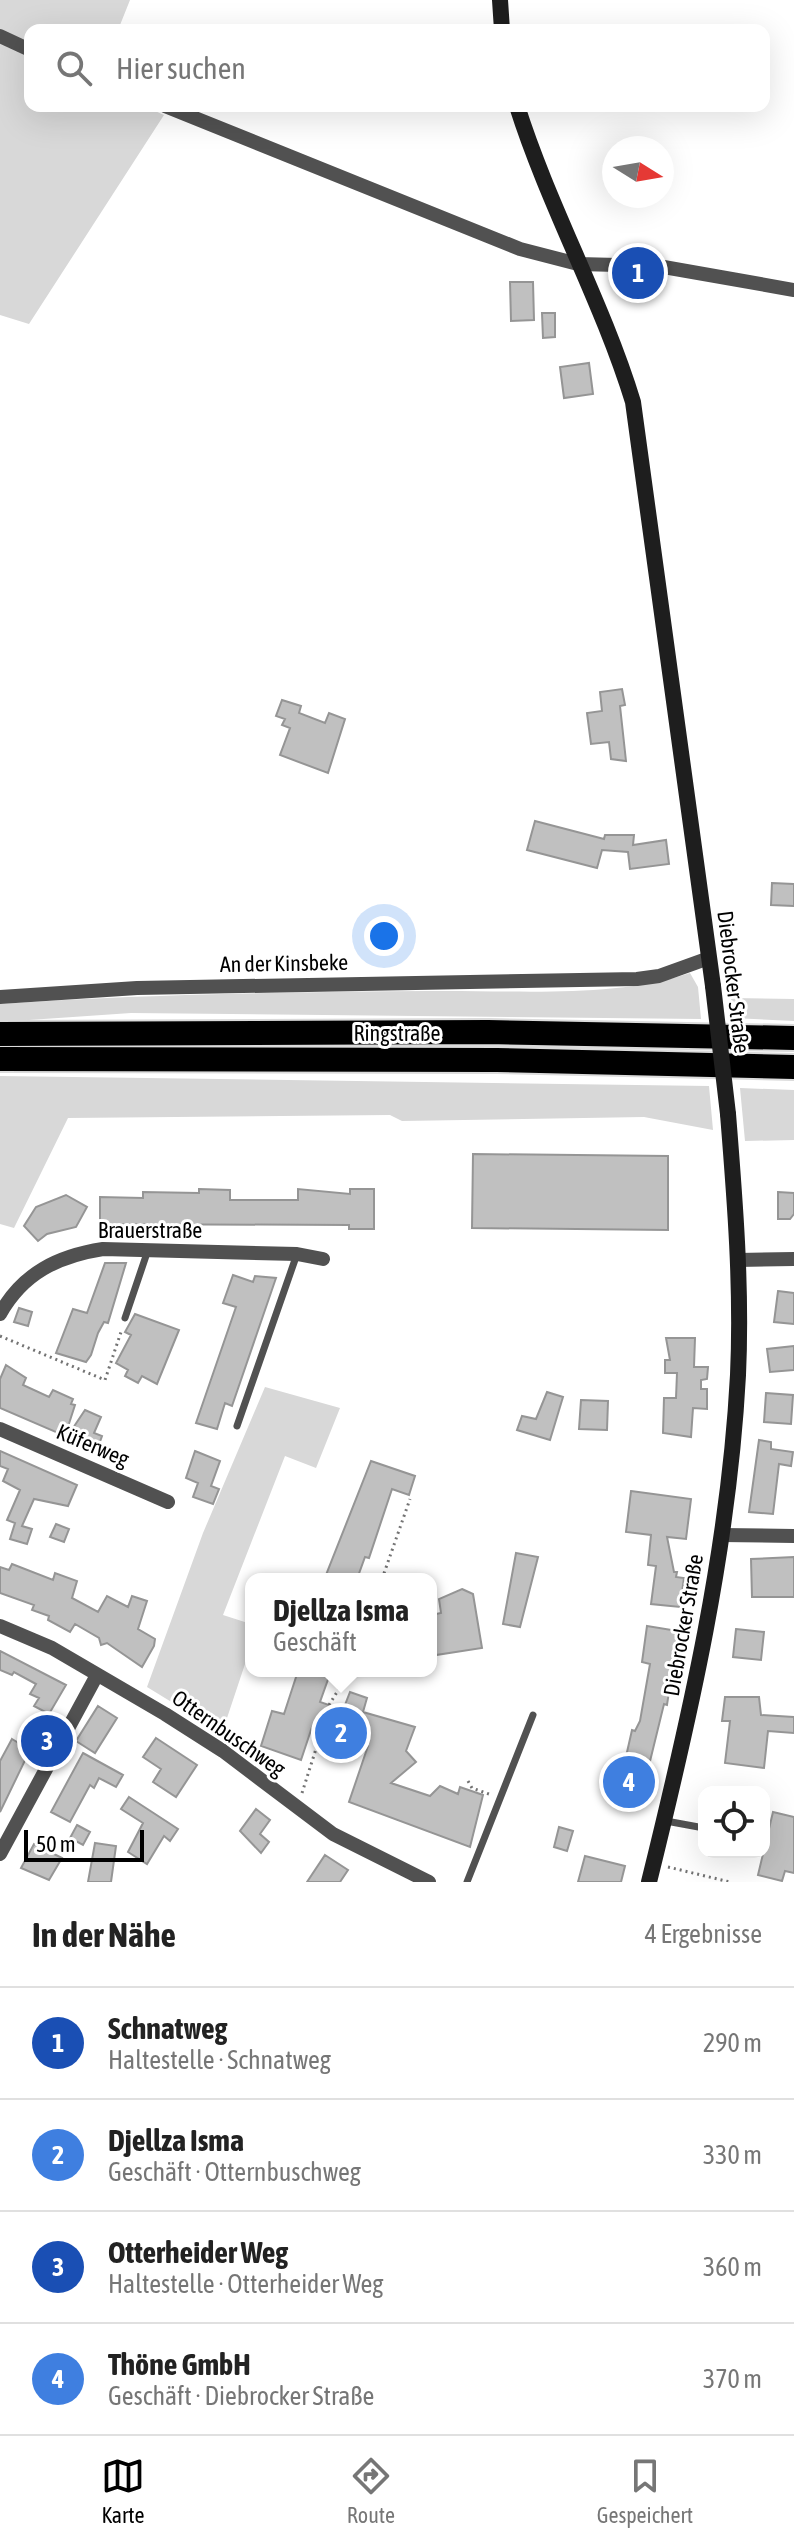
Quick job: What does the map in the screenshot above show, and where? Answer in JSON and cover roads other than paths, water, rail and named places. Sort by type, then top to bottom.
[{"type":"highway","name":"Ringstraße","points":[[0,1034],[298,1031],[794,1038]]},
{"type":"highway","name":"Ringstraße","points":[[0,1059],[497,1060],[794,1067]]},
{"type":"main road","points":[[500,0],[502,24]]},
{"type":"main road","name":"Diebrocker Straße","points":[[519,112],[549,196],[622,366],[641,438],[728,1114],[738,1260],[738,1375],[721,1535],[704,1640],[649,1882]]},
{"type":"street","points":[[0,36],[24,47]]},
{"type":"street","points":[[180,112],[520,249],[578,264],[658,266],[794,290]]},
{"type":"street","name":"An der Kinsbeke","points":[[0,997],[137,988],[637,979],[659,976],[709,958]]},
{"type":"street","name":"Brauerstraße","points":[[0,1314],[19,1287],[38,1270],[57,1260],[103,1249],[297,1254],[323,1259]]},
{"type":"street","points":[[738,1260],[794,1259]]},
{"type":"street","name":"Küferweg","points":[[0,1429],[168,1502]]},
{"type":"street","points":[[721,1535],[794,1536]]},
{"type":"street","name":"Otternbuschweg","points":[[0,1626],[52,1648],[223,1751],[333,1834],[429,1882]]},
{"type":"street","points":[[0,1854],[97,1675]]},
{"type":"lane","points":[[125,1318],[148,1250]]},
{"type":"lane","points":[[237,1426],[297,1254]]},
{"type":"lane","points":[[467,1882],[533,1715]]},
{"type":"lane","points":[[664,1820],[698,1827]]},
{"type":"place","name":"Schnatweg","points":[[638,273]]},
{"type":"place","name":"Djellza Isma","points":[[341,1733]]},
{"type":"place","name":"Otterheider Weg","points":[[47,1741]]},
{"type":"place","name":"Thöne GmbH","points":[[629,1782]]}]
